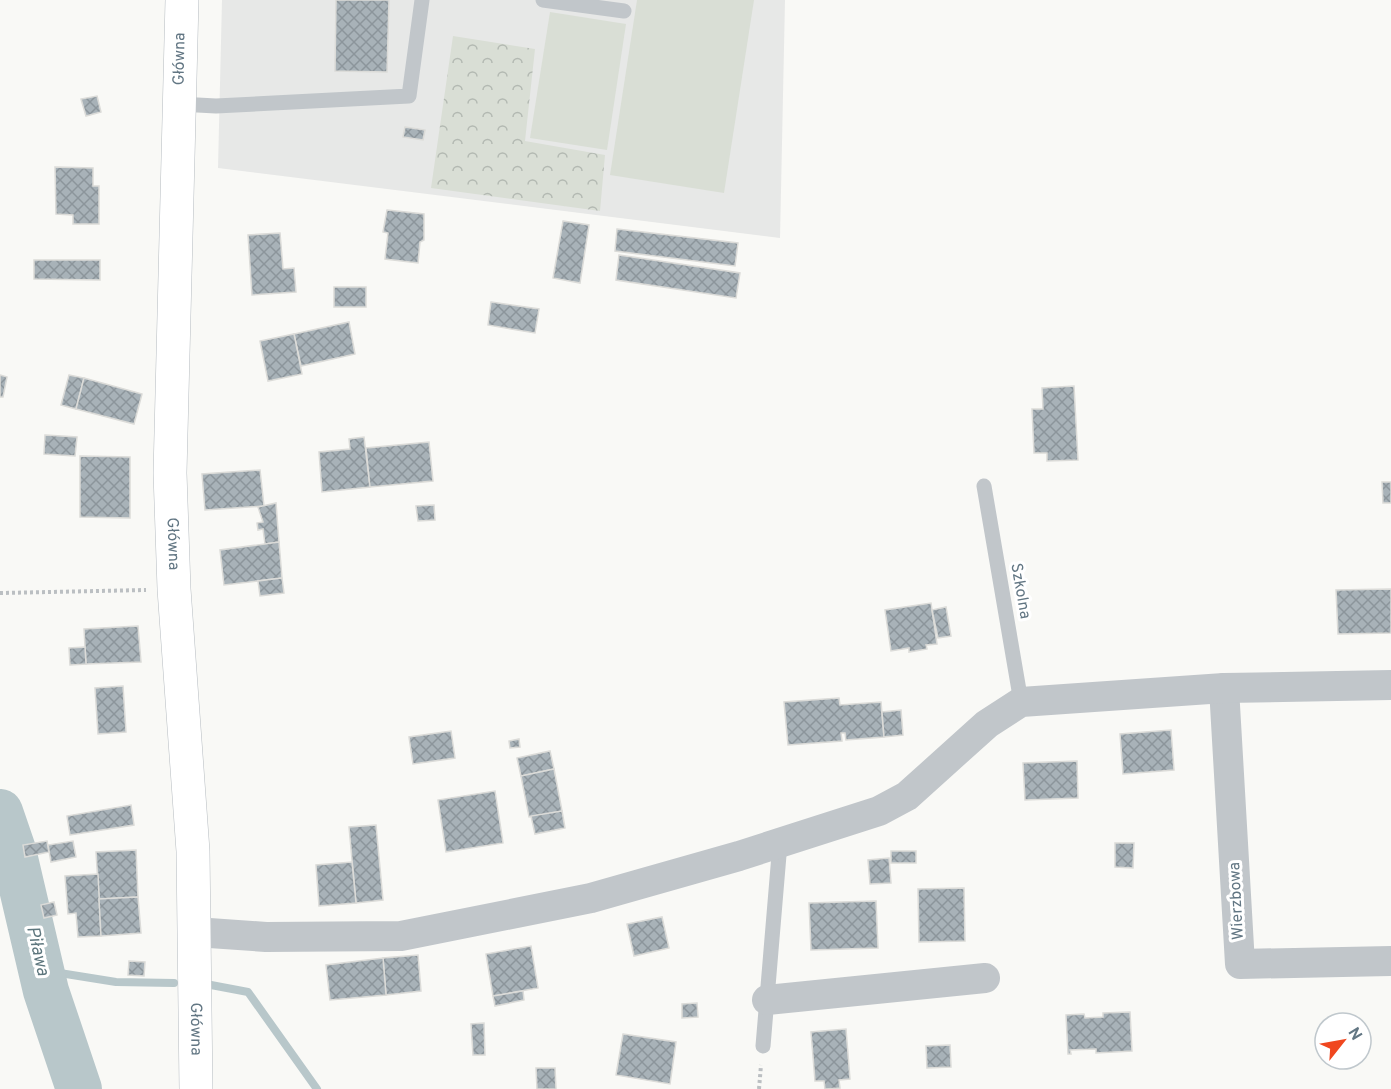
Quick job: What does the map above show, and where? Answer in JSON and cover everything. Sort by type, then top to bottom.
[{"type":"main road","name":"Główna","points":[[182,0],[170,473],[174,589],[193,851],[196,1089]]},
{"type":"street","points":[[195,933],[266,937],[401,936],[591,898],[780,843],[879,811],[907,796],[987,724],[1021,702],[1224,688],[1391,685]]},
{"type":"street","name":"Wierzbowa","points":[[1224,688],[1240,963],[1391,960]]},
{"type":"street","points":[[767,1000],[985,978]]},
{"type":"lane","points":[[179,104],[216,106],[410,96],[422,0]]},
{"type":"lane","points":[[543,0],[624,11]]},
{"type":"lane","name":"Szkolna","points":[[984,486],[1021,702]]},
{"type":"lane","points":[[763,1046],[780,843]]},
{"type":"path","points":[[0,593],[174,589]]},
{"type":"shaded area","points":[[222,0],[785,0],[780,238],[218,168]]},
{"type":"green space","points":[[637,0],[754,0],[724,193],[610,175]]},
{"type":"green space","points":[[550,12],[626,24],[607,150],[530,138]]},
{"type":"green space","points":[[453,36],[535,49],[525,141],[605,155],[600,211],[431,188]]},
{"type":"building","points":[[336,0],[389,0],[387,72],[335,71]]},
{"type":"building","points":[[97,96],[101,112],[86,116],[81,99]]},
{"type":"building","points":[[405,127],[425,130],[423,140],[403,137]]},
{"type":"building","points":[[55,167],[93,168],[93,186],[99,186],[99,224],[73,224],[73,215],[56,214]]},
{"type":"building","points":[[387,210],[424,214],[424,240],[420,242],[418,263],[385,259],[388,233],[383,232]]},
{"type":"building","points":[[563,221],[589,225],[580,283],[553,278]]},
{"type":"building","points":[[617,229],[738,243],[735,266],[615,251]]},
{"type":"building","points":[[280,233],[283,269],[294,268],[296,292],[252,295],[248,235]]},
{"type":"building","points":[[619,255],[740,273],[736,298],[616,280]]},
{"type":"building","points":[[34,260],[100,260],[100,280],[34,279]]},
{"type":"building","points":[[334,287],[366,287],[366,307],[334,307]]},
{"type":"building","points":[[491,302],[539,309],[535,333],[488,325]]},
{"type":"building","points":[[349,322],[355,354],[301,366],[294,334]]},
{"type":"building","points":[[294,334],[302,374],[268,381],[260,341]]},
{"type":"building","points":[[0,375],[7,377],[3,397],[0,397]]},
{"type":"building","points":[[69,375],[84,378],[76,409],[61,405]]},
{"type":"building","points":[[84,378],[142,394],[134,424],[76,409]]},
{"type":"building","points":[[1074,386],[1078,460],[1047,461],[1047,453],[1034,453],[1032,409],[1043,409],[1042,388]]},
{"type":"building","points":[[45,435],[77,437],[75,456],[44,454]]},
{"type":"building","points":[[364,437],[370,487],[322,492],[319,452],[350,449],[349,439]]},
{"type":"building","points":[[429,442],[433,481],[370,487],[366,448]]},
{"type":"building","points":[[80,456],[130,457],[130,518],[80,517]]},
{"type":"building","points":[[260,470],[264,506],[205,510],[202,474]]},
{"type":"building","points":[[1382,482],[1391,482],[1391,503],[1383,503]]},
{"type":"building","points":[[276,503],[279,542],[265,544],[263,529],[258,530],[257,523],[263,522],[258,507]]},
{"type":"building","points":[[434,505],[435,520],[418,521],[416,506]]},
{"type":"building","points":[[279,542],[282,578],[224,585],[220,550]]},
{"type":"building","points":[[282,578],[284,593],[260,596],[258,581]]},
{"type":"building","points":[[1391,589],[1391,633],[1338,634],[1336,590]]},
{"type":"building","points":[[931,603],[937,644],[926,645],[927,649],[909,652],[909,648],[891,651],[885,610]]},
{"type":"building","points":[[946,607],[951,636],[938,638],[932,610]]},
{"type":"building","points":[[138,626],[141,662],[86,664],[84,629]]},
{"type":"building","points":[[85,647],[86,664],[70,665],[69,648]]},
{"type":"building","points":[[123,686],[126,732],[98,734],[95,688]]},
{"type":"building","points":[[839,698],[840,705],[881,702],[884,737],[846,740],[845,733],[841,733],[842,741],[788,745],[784,702]]},
{"type":"building","points":[[901,710],[903,735],[884,737],[882,712]]},
{"type":"building","points":[[1171,730],[1174,770],[1123,774],[1120,734]]},
{"type":"building","points":[[451,731],[455,758],[413,764],[409,737]]},
{"type":"building","points":[[519,739],[520,747],[510,748],[509,741]]},
{"type":"building","points":[[550,751],[554,769],[521,776],[517,758]]},
{"type":"building","points":[[1077,761],[1078,798],[1025,800],[1023,763]]},
{"type":"building","points":[[554,769],[562,811],[529,817],[521,776]]},
{"type":"building","points":[[495,791],[503,843],[446,852],[438,800]]},
{"type":"building","points":[[131,805],[134,825],[70,835],[67,816]]},
{"type":"building","points":[[562,811],[565,828],[535,834],[531,816]]},
{"type":"building","points":[[376,825],[383,900],[356,903],[349,827]]},
{"type":"building","points":[[47,841],[49,852],[25,857],[23,845]]},
{"type":"building","points":[[73,841],[76,857],[51,862],[48,845]]},
{"type":"building","points":[[1115,843],[1134,843],[1133,868],[1115,867]]},
{"type":"building","points":[[136,850],[138,897],[99,899],[96,852]]},
{"type":"building","points":[[891,851],[916,851],[916,863],[891,863]]},
{"type":"building","points":[[889,858],[891,883],[870,884],[868,860]]},
{"type":"building","points":[[352,862],[356,903],[319,906],[316,865]]},
{"type":"building","points":[[98,874],[101,936],[78,937],[76,913],[68,914],[65,876]]},
{"type":"building","points":[[964,888],[965,941],[919,942],[918,889]]},
{"type":"building","points":[[138,897],[141,933],[101,936],[99,899]]},
{"type":"building","points":[[876,901],[878,948],[811,950],[809,903]]},
{"type":"building","points":[[54,902],[57,915],[44,918],[41,905]]},
{"type":"building","points":[[662,917],[669,948],[634,956],[627,924]]},
{"type":"building","points":[[531,946],[538,988],[493,996],[486,954]]},
{"type":"building","points":[[418,955],[421,991],[386,995],[383,958]]},
{"type":"building","points":[[383,958],[386,995],[330,1000],[326,965]]},
{"type":"building","points":[[129,961],[145,962],[144,976],[128,975]]},
{"type":"building","points":[[523,991],[524,1000],[495,1006],[493,996]]},
{"type":"building","points":[[697,1003],[698,1017],[682,1018],[682,1004]]},
{"type":"building","points":[[1130,1012],[1132,1051],[1096,1053],[1096,1049],[1070,1050],[1071,1054],[1068,1054],[1066,1015],[1084,1014],[1085,1018],[1103,1017],[1103,1013]]},
{"type":"building","points":[[484,1023],[485,1055],[473,1055],[471,1024]]},
{"type":"building","points":[[846,1029],[850,1079],[839,1080],[840,1088],[825,1089],[824,1081],[815,1081],[811,1032]]},
{"type":"building","points":[[623,1034],[676,1042],[670,1084],[616,1075]]},
{"type":"building","points":[[950,1045],[951,1067],[927,1068],[926,1046]]},
{"type":"building","points":[[536,1068],[555,1068],[556,1089],[537,1089]]},
{"type":"waterway","name":"Piława","points":[[0,812],[13,850],[46,991],[79,1089]]},
{"type":"waterway","points":[[41,970],[116,982],[174,983]]},
{"type":"waterway","points":[[211,985],[248,992],[317,1089]]}]
